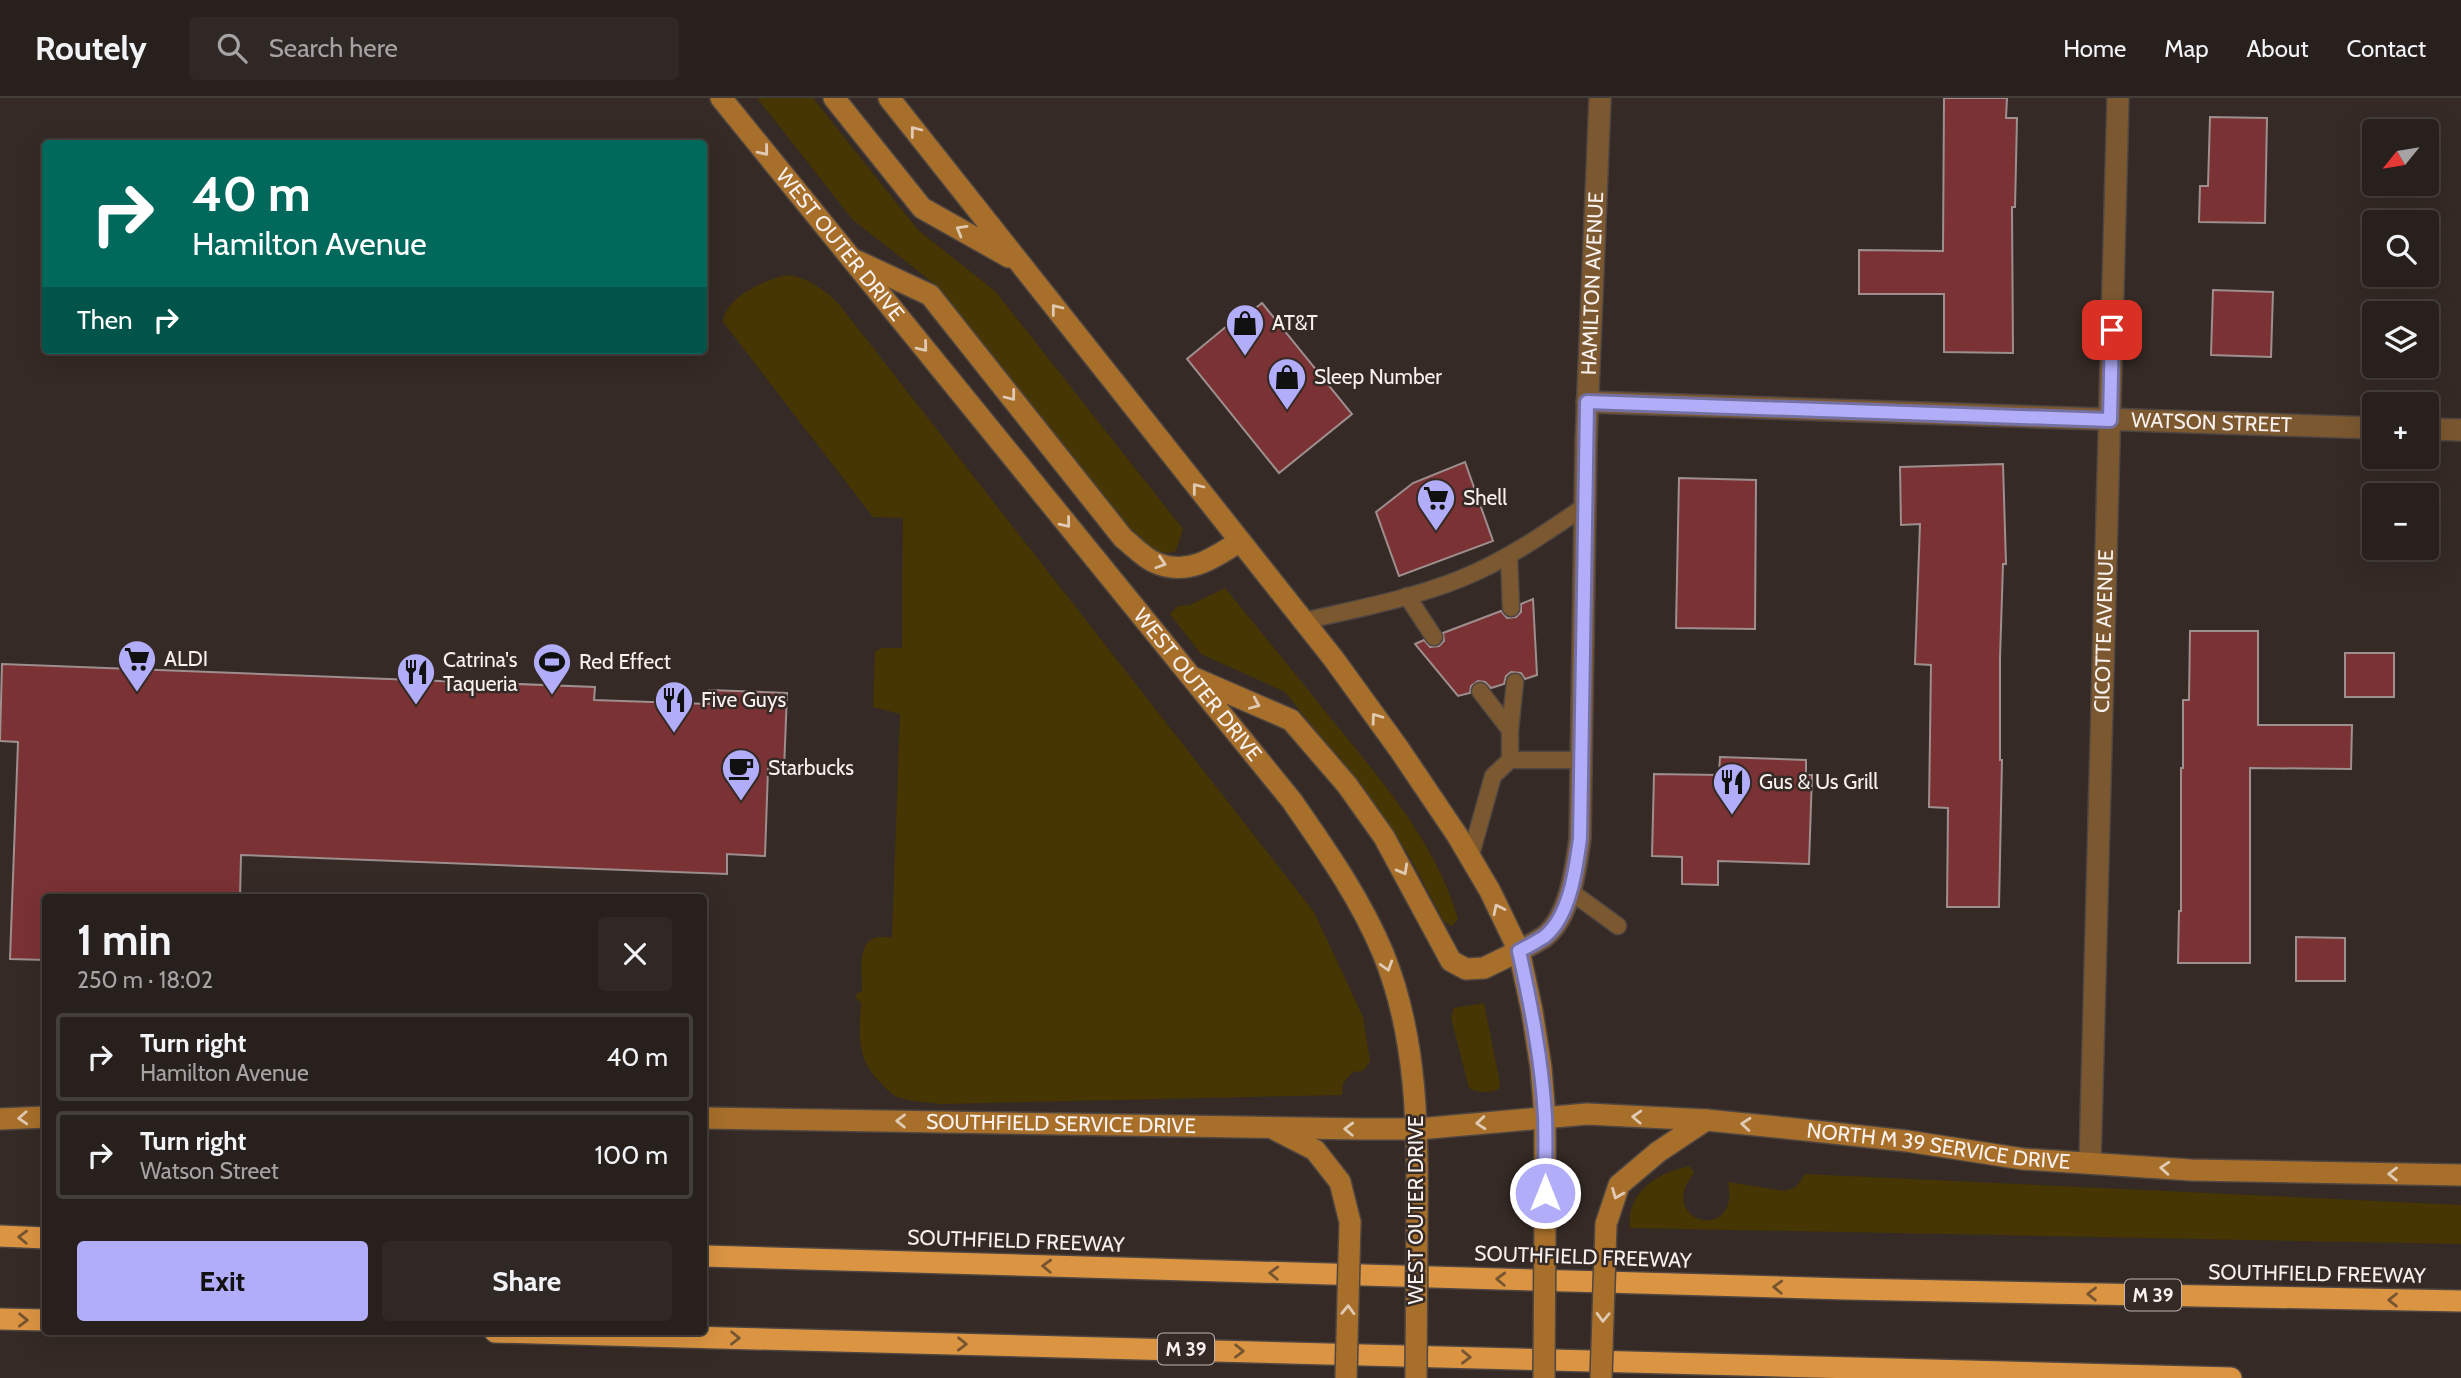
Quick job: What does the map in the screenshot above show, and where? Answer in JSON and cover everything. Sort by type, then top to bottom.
[{"type":"highway","points":[[0,1236],[42,1238]]},
{"type":"highway","name":"SOUTHFIELD FREEWAY","points":[[707,1256],[1846,1289],[2461,1301]]},
{"type":"highway","points":[[0,1319],[42,1320]]},
{"type":"highway","name":"M 39","points":[[608,1335],[2231,1378]]},
{"type":"main road","name":"WEST OUTER DRIVE","points":[[721,98],[1292,801],[1344,877],[1383,953],[1406,1027],[1418,1129],[1416,1378]]},
{"type":"main road","points":[[834,98],[922,208],[1020,263]]},
{"type":"main road","points":[[889,98],[1304,621],[1399,749],[1490,891],[1519,951],[1532,1011],[1545,1117],[1544,1378]]},
{"type":"main road","points":[[852,259],[930,295],[1123,538],[1153,562],[1183,569],[1210,560],[1240,541]]},
{"type":"main road","points":[[1192,678],[1291,720],[1347,785],[1384,837],[1451,961],[1466,969],[1484,968],[1519,951]]},
{"type":"main road","name":"NORTH M 39 SERVICE DRIVE","points":[[1418,1129],[1587,1114],[1706,1121],[1907,1141],[2023,1159],[2191,1170],[2461,1175]]},
{"type":"main road","points":[[0,1119],[42,1117]]},
{"type":"main road","name":"SOUTHFIELD SERVICE DRIVE","points":[[707,1118],[1418,1129]]},
{"type":"main road","points":[[1601,1378],[1606,1224],[1619,1185],[1658,1152],[1706,1121]]},
{"type":"main road","points":[[1269,1126],[1315,1150],[1340,1182],[1350,1222],[1346,1378]]},
{"type":"street","name":"HAMILTON AVENUE","points":[[1519,951],[1546,936],[1559,915],[1575,881],[1580,838],[1587,402],[1600,98]]},
{"type":"street","name":"CICOTTE AVENUE","points":[[2090,1163],[2118,98]]},
{"type":"street","name":"WATSON STREET","points":[[1587,402],[2362,428]]},
{"type":"street","points":[[2439,429],[2461,430]]},
{"type":"lane","points":[[1304,621],[1407,596],[1461,579],[1509,555],[1585,506]]},
{"type":"lane","points":[[1509,555],[1511,608]]},
{"type":"lane","points":[[1407,596],[1434,637]]},
{"type":"lane","points":[[1510,760],[1515,682]]},
{"type":"lane","points":[[1480,691],[1510,730]]},
{"type":"lane","points":[[1470,858],[1493,776],[1510,760],[1581,760]]},
{"type":"lane","points":[[1570,891],[1618,926]]},
{"type":"shaded area","points":[[757,98],[813,98],[918,230],[995,291],[1183,529],[1176,551],[1157,551],[1139,541],[932,282],[853,220]]},
{"type":"shaded area","points":[[788,275],[815,285],[838,303],[1314,912],[1363,1017],[1370,1061],[1363,1071],[1353,1072],[1343,1083],[1342,1095],[940,1104],[896,1096],[874,1076],[861,1047],[861,1002],[857,1000],[856,994],[862,991],[865,946],[875,938],[892,937],[900,714],[873,707],[875,652],[882,648],[902,648],[903,518],[873,517],[723,322],[725,313],[739,297],[758,285]]},
{"type":"shaded area","points":[[1225,588],[1406,814],[1436,864],[1448,891],[1458,919],[1452,926],[1444,922],[1408,854],[1365,793],[1285,692],[1201,654],[1170,614],[1178,606],[1190,605]]},
{"type":"shaded area","points":[[1484,1003],[1500,1083],[1499,1089],[1484,1092],[1469,1088],[1451,1018],[1454,1008]]},
{"type":"shaded area","points":[[1690,1166],[1694,1173],[1685,1190],[1684,1204],[1691,1214],[1701,1220],[1712,1220],[1723,1214],[1729,1202],[1728,1182],[1784,1191],[1796,1187],[1805,1174],[2461,1205],[2461,1244],[1630,1228],[1633,1204],[1647,1185],[1667,1173]]},
{"type":"building","points":[[1944,98],[2007,98],[2006,118],[2017,118],[2015,207],[2012,207],[2013,353],[1944,352],[1944,294],[1859,294],[1859,250],[1943,251]]},
{"type":"building","points":[[2210,117],[2267,118],[2265,223],[2199,222],[2200,186],[2208,186]]},
{"type":"building","points":[[2213,290],[2273,292],[2271,357],[2211,355]]},
{"type":"building","points":[[1262,303],[1352,414],[1279,473],[1187,359],[1228,325],[1231,328]]},
{"type":"building","points":[[1465,462],[1493,541],[1399,576],[1376,512],[1413,483]]},
{"type":"building","points":[[2003,464],[2006,564],[2003,564],[2000,658],[2002,760],[1999,907],[1947,907],[1948,808],[1929,807],[1931,665],[1915,664],[1920,524],[1901,525],[1900,467]]},
{"type":"building","points":[[1679,478],[1756,480],[1755,629],[1676,628]]},
{"type":"building","points":[[1533,599],[1537,675],[1525,679],[1521,673],[1511,672],[1506,676],[1504,684],[1491,688],[1485,682],[1478,681],[1471,686],[1470,693],[1458,696],[1415,644],[1424,640],[1430,647],[1439,646],[1444,641],[1443,633],[1501,611],[1507,618],[1516,617],[1521,612],[1521,604]]},
{"type":"building","points":[[2190,631],[2258,631],[2258,725],[2352,725],[2351,769],[2250,768],[2250,963],[2178,963],[2183,700],[2189,700]]},
{"type":"building","points":[[2345,653],[2394,653],[2394,697],[2345,697]]},
{"type":"building","points":[[2,664],[595,687],[594,700],[709,704],[709,690],[787,693],[784,770],[768,769],[765,856],[727,854],[727,874],[241,855],[240,894],[42,894],[42,960],[10,959],[18,742],[0,741]]},
{"type":"building","name":"Gus & Us Grill","points":[[1720,757],[1806,760],[1806,775],[1812,775],[1809,864],[1718,861],[1718,885],[1682,884],[1682,857],[1652,856],[1654,774],[1719,775]]},
{"type":"building","points":[[2296,937],[2345,938],[2345,981],[2296,981]]},
{"type":"place","name":"AT&T","points":[[1245,357]]},
{"type":"place","name":"Sleep Number","points":[[1287,411]]},
{"type":"place","name":"Shell","points":[[1436,532]]},
{"type":"place","name":"ALDI","points":[[137,693]]},
{"type":"place","name":"Red Effect","points":[[552,696]]},
{"type":"place","name":"Catrina's Taqueria","points":[[416,706]]},
{"type":"place","name":"Five Guys","points":[[674,734]]},
{"type":"place","name":"Starbucks","points":[[741,802]]},
{"type":"place","name":"Gus & Us Grill","points":[[1732,816]]},
{"type":"route","points":[[1545,1193],[1545,1117],[1541,1069],[1519,951],[1546,936],[1575,881],[1580,838],[1587,402],[2110,420],[2112,330]]}]
